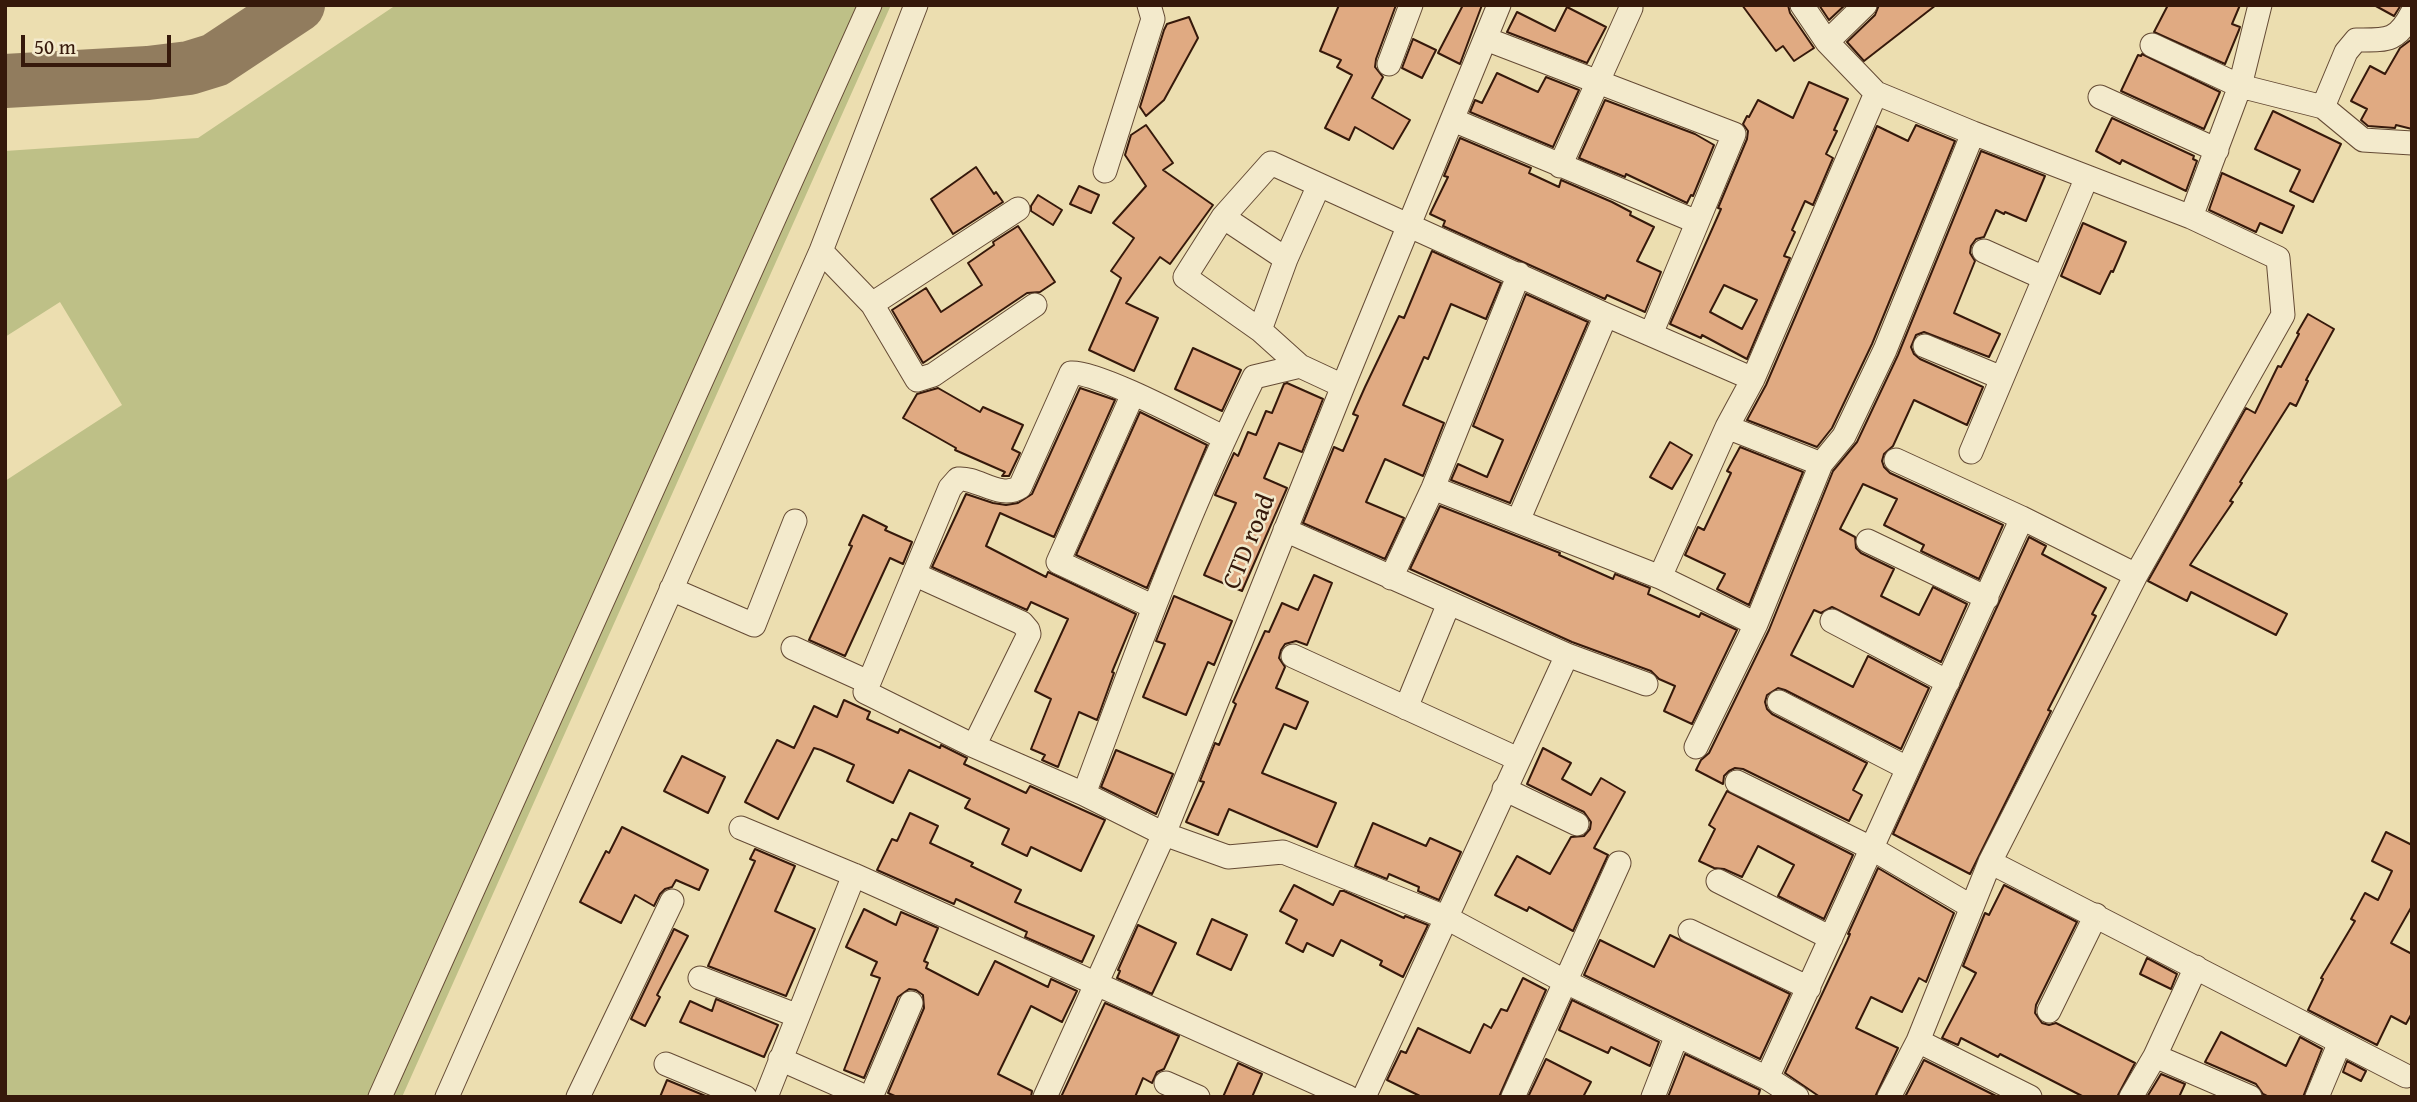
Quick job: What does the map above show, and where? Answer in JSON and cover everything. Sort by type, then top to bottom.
[{"type":"street","points":[[380,1097],[870,5]]},
{"type":"street","points":[[447,1097],[821,251],[916,5]]},
{"type":"street","points":[[1105,171],[1153,19],[1149,5]]},
{"type":"street","points":[[1389,64],[1411,5]]},
{"type":"street","name":"CTD road","points":[[1045,1097],[1164,834],[1499,5]]},
{"type":"street","points":[[1802,5],[1828,41],[1876,93],[2191,217],[2278,258],[2283,315],[2136,575],[1990,862],[1918,1041],[1889,1097]]},
{"type":"street","points":[[1828,41],[1865,5]]},
{"type":"street","points":[[2191,217],[2240,86],[2260,5]]},
{"type":"street","points":[[1560,166],[1631,8]]},
{"type":"street","points":[[2323,107],[2346,52],[2356,40],[2387,40],[2399,35],[2412,13]]},
{"type":"street","points":[[1486,39],[1734,134],[1651,334]]},
{"type":"street","points":[[2152,45],[2240,86],[2323,107],[2363,140],[2412,143]]},
{"type":"street","points":[[1660,577],[1727,427],[1753,379],[1876,93]]},
{"type":"street","points":[[2100,97],[2217,150]]},
{"type":"street","points":[[1453,120],[1697,222]]},
{"type":"street","points":[[1696,747],[1756,624],[1821,464],[1844,436],[1885,349],[1973,133]]},
{"type":"street","points":[[1343,386],[1300,366],[1260,330],[1185,276],[1223,217],[1271,163],[1753,379]]},
{"type":"street","points":[[1970,452],[2087,177]]},
{"type":"street","points":[[1260,330],[1286,258],[1319,185]]},
{"type":"street","points":[[872,304],[1018,209]]},
{"type":"street","points":[[1223,217],[1286,258]]},
{"type":"street","points":[[821,251],[872,304],[917,380],[933,375],[1035,305]]},
{"type":"street","points":[[1984,251],[2044,278]]},
{"type":"street","points":[[1391,578],[1433,488],[1519,274]]},
{"type":"street","points":[[1518,521],[1606,315]]},
{"type":"street","points":[[1926,346],[2002,378]]},
{"type":"street","points":[[1084,794],[1154,607],[1225,438],[1254,377],[1300,366]]},
{"type":"street","points":[[1225,438],[1133,394],[1083,374],[1071,373],[1020,487],[1008,491],[992,489],[967,478],[958,479],[950,488],[865,692],[1164,834],[1228,857],[1283,852],[1445,916],[1566,982],[1677,1035],[1768,1086],[1797,1097]]},
{"type":"street","points":[[1133,394],[1058,562],[1154,607]]},
{"type":"street","points":[[1727,427],[1821,464]]},
{"type":"street","points":[[1896,460],[2022,518],[2136,575]]},
{"type":"street","points":[[1433,488],[1660,577],[1756,624]]},
{"type":"street","points":[[1768,1086],[1871,848],[2022,518]]},
{"type":"street","points":[[671,589],[754,625],[795,521]]},
{"type":"street","points":[[1285,530],[1567,655],[1646,684]]},
{"type":"street","points":[[1868,541],[1987,598]]},
{"type":"street","points":[[914,574],[1022,623],[1028,630],[974,746]]},
{"type":"street","points":[[1406,708],[1449,603]]},
{"type":"street","points":[[1832,621],[1948,682]]},
{"type":"street","points":[[793,648],[868,682]]},
{"type":"street","points":[[1364,1097],[1567,655]]},
{"type":"street","points":[[1293,656],[1518,759]]},
{"type":"street","points":[[1779,702],[1907,768]]},
{"type":"street","points":[[1737,782],[1871,848],[1972,907]]},
{"type":"street","points":[[1504,789],[1577,824]]},
{"type":"street","points":[[741,828],[853,875],[1348,1097]]},
{"type":"street","points":[[1990,862],[2405,1078]]},
{"type":"street","points":[[1513,1097],[1619,863]]},
{"type":"street","points":[[766,1097],[853,875]]},
{"type":"street","points":[[1718,881],[1831,938]]},
{"type":"street","points":[[578,1097],[672,901]]},
{"type":"street","points":[[2049,1010],[2096,915]]},
{"type":"street","points":[[1690,931],[1809,988]]},
{"type":"street","points":[[2131,1097],[2155,1056],[2196,967]]},
{"type":"street","points":[[700,978],[798,1016]]},
{"type":"street","points":[[780,1059],[869,1097],[911,1003]]},
{"type":"street","points":[[1653,1097],[1677,1035]]},
{"type":"street","points":[[1918,1041],[2030,1097]]},
{"type":"street","points":[[2318,1097],[2340,1042]]},
{"type":"street","points":[[2155,1056],[2250,1097]]},
{"type":"street","points":[[666,1064],[745,1097]]},
{"type":"street","points":[[1166,1083],[1198,1097]]},
{"type":"green space","points":[[396,5],[860,5],[370,1097],[5,1097],[5,481],[122,405],[60,302],[5,337],[5,151],[198,138]]},
{"type":"green space","points":[[879,5],[891,5],[402,1097],[388,1097]]},
{"type":"building","points":[[1339,5],[1396,5],[1376,59],[1375,67],[1383,77],[1372,98],[1410,120],[1393,149],[1355,127],[1349,140],[1325,128],[1352,75],[1337,67],[1341,60],[1320,51]]},
{"type":"building","points":[[1463,5],[1482,5],[1460,64],[1438,53]]},
{"type":"building","points":[[1742,5],[1788,5],[1790,13],[1814,48],[1794,61],[1783,46],[1776,51]]},
{"type":"building","points":[[1819,5],[1845,5],[1829,20]]},
{"type":"building","points":[[1879,5],[1936,5],[1864,61],[1847,42],[1875,15]]},
{"type":"building","points":[[2168,5],[2240,5],[2232,24],[2240,27],[2225,64],[2154,32]]},
{"type":"building","points":[[2374,5],[2401,5],[2394,16]]},
{"type":"building","points":[[1567,7],[1606,27],[1587,63],[1507,32],[1517,12],[1555,31]]},
{"type":"building","points":[[1189,17],[1198,38],[1164,100],[1146,116],[1140,107],[1164,30],[1167,24]]},
{"type":"building","points":[[1413,39],[1436,50],[1422,78],[1402,68]]},
{"type":"building","points":[[2412,39],[2412,129],[2396,125],[2395,128],[2368,126],[2361,120],[2367,109],[2351,101],[2370,66],[2385,74],[2400,48]]},
{"type":"building","points":[[2142,54],[2220,92],[2204,129],[2121,91],[2138,55]]},
{"type":"building","points":[[1497,73],[1538,92],[1546,77],[1579,90],[1553,147],[1470,112],[1475,100],[1482,103]]},
{"type":"building","points":[[1809,82],[1848,99],[1826,154],[1833,158],[1813,205],[1805,201],[1792,230],[1795,232],[1784,256],[1790,258],[1747,359],[1702,335],[1701,338],[1670,324],[1721,209],[1718,208],[1747,139],[1748,131],[1743,124],[1747,116],[1749,117],[1758,100],[1793,118]],"holes":[[[1724,285],[1757,300],[1742,329],[1710,312]]]},
{"type":"building","points":[[1605,100],[1695,134],[1714,145],[1693,196],[1691,195],[1687,203],[1626,174],[1625,177],[1579,158]]},
{"type":"building","points":[[2273,111],[2341,144],[2313,202],[2290,191],[2300,170],[2255,149]]},
{"type":"building","points":[[2112,118],[2194,156],[2193,159],[2197,161],[2186,191],[2122,160],[2120,164],[2096,151]]},
{"type":"building","points":[[1146,125],[1173,163],[1163,170],[1213,205],[1170,264],[1160,257],[1126,303],[1158,318],[1134,371],[1089,350],[1121,278],[1111,271],[1134,238],[1113,223],[1146,186],[1125,155],[1131,135]]},
{"type":"building","points":[[1916,125],[1955,141],[1872,344],[1832,428],[1817,447],[1747,420],[1766,385],[1877,126],[1908,141]]},
{"type":"building","points":[[1460,138],[1531,168],[1529,173],[1559,187],[1561,180],[1612,202],[1654,227],[1637,261],[1661,272],[1645,312],[1607,295],[1605,299],[1443,226],[1445,221],[1430,214],[1448,177],[1444,176]]},
{"type":"building","points":[[1981,151],[2045,176],[2026,221],[1996,210],[1984,237],[1976,239],[1971,246],[1970,253],[1975,261],[1954,313],[2000,334],[1989,357],[1924,332],[1916,335],[1911,347],[1920,359],[1983,387],[1967,425],[1914,400],[1893,446],[1884,454],[1882,461],[1890,473],[2003,525],[1979,579],[1921,551],[1924,545],[1884,525],[1897,499],[1863,484],[1840,529],[1855,537],[1856,548],[1861,553],[1894,569],[1881,596],[1919,615],[1933,587],[1967,604],[1941,662],[1832,607],[1821,613],[1814,610],[1791,655],[1853,687],[1868,656],[1929,688],[1901,749],[1778,688],[1767,695],[1765,702],[1772,714],[1867,763],[1853,790],[1862,795],[1849,821],[1743,769],[1735,768],[1729,771],[1724,776],[1723,784],[1696,770],[1701,760],[1709,753],[1769,630],[1833,471],[1857,442],[1898,355]]},
{"type":"building","points":[[976,167],[994,194],[996,192],[1003,202],[953,234],[931,199]]},
{"type":"building","points":[[2222,173],[2294,206],[2282,233],[2260,223],[2256,232],[2209,210]]},
{"type":"building","points":[[1079,186],[1099,195],[1091,213],[1070,204]]},
{"type":"building","points":[[1038,195],[1062,210],[1053,225],[1031,211]]},
{"type":"building","points":[[2083,223],[2126,242],[2100,294],[2061,276]]},
{"type":"building","points":[[1018,226],[1055,282],[1040,292],[1027,293],[923,363],[892,310],[926,288],[941,312],[982,285],[968,263]]},
{"type":"building","points":[[1432,251],[1501,283],[1486,319],[1451,304],[1428,359],[1424,357],[1403,405],[1444,423],[1423,476],[1385,459],[1366,502],[1404,518],[1385,559],[1303,523],[1334,447],[1343,451],[1358,416],[1353,414],[1365,387],[1399,316],[1404,318]]},
{"type":"building","points":[[1526,294],[1588,322],[1510,503],[1451,480],[1458,464],[1487,477],[1503,440],[1473,426]]},
{"type":"building","points":[[2308,314],[2334,329],[2306,380],[2308,381],[2296,406],[2290,403],[2240,482],[2242,483],[2230,501],[2233,502],[2190,565],[2287,614],[2276,635],[2191,592],[2187,601],[2148,581],[2246,408],[2255,413]]},
{"type":"building","points":[[1193,348],[1241,370],[1222,411],[1175,389]]},
{"type":"building","points":[[1284,384],[1323,399],[1302,452],[1279,443],[1264,478],[1287,488],[1242,591],[1204,575],[1236,503],[1215,495],[1234,453],[1238,456],[1248,432],[1256,435],[1266,411],[1272,413]]},
{"type":"building","points":[[938,388],[980,412],[983,407],[1023,425],[1012,449],[1020,453],[1009,476],[1002,476],[1005,472],[955,450],[956,448],[903,418],[917,394]]},
{"type":"building","points":[[1080,388],[1115,400],[1054,537],[1000,513],[986,546],[1046,577],[1048,572],[1136,614],[1112,672],[1114,673],[1097,720],[1079,712],[1058,767],[1042,760],[1045,755],[1031,749],[1051,699],[1035,691],[1068,619],[1031,602],[1027,610],[932,567],[966,494],[1006,505],[1018,503],[1032,494]]},
{"type":"building","points":[[1140,412],[1207,445],[1147,588],[1076,555]]},
{"type":"building","points":[[1670,442],[1692,455],[1672,489],[1650,477]]},
{"type":"building","points":[[1740,447],[1803,472],[1749,605],[1717,589],[1725,574],[1685,555],[1698,527],[1704,530],[1731,473],[1727,471]]},
{"type":"building","points":[[1440,506],[1560,553],[1559,555],[1613,579],[1615,574],[1650,588],[1648,594],[1699,617],[1701,613],[1737,630],[1692,724],[1664,711],[1675,686],[1659,679],[1651,671],[1572,642],[1410,569]]},
{"type":"building","points":[[863,515],[887,527],[885,530],[912,542],[903,564],[890,558],[845,656],[809,640],[852,546],[849,545]]},
{"type":"building","points":[[2029,537],[2046,546],[2042,554],[2106,588],[2092,614],[2096,616],[2048,710],[2051,711],[1970,874],[1893,834]]},
{"type":"building","points":[[1314,575],[1332,583],[1307,645],[1296,641],[1285,644],[1281,650],[1279,658],[1285,667],[1276,688],[1308,702],[1296,729],[1284,724],[1262,773],[1336,803],[1317,847],[1229,809],[1218,835],[1186,822],[1204,782],[1200,781],[1215,743],[1219,745],[1236,704],[1233,702],[1265,631],[1269,632],[1282,603],[1298,610]]},
{"type":"building","points":[[1174,596],[1232,621],[1214,665],[1208,662],[1186,715],[1143,697],[1165,644],[1156,641]]},
{"type":"building","points":[[844,700],[870,712],[867,719],[898,733],[900,729],[940,748],[941,745],[967,758],[964,764],[1026,793],[1030,786],[1105,820],[1081,871],[1031,847],[1027,856],[1002,844],[1009,829],[965,808],[970,799],[909,770],[893,803],[847,781],[854,765],[814,748],[778,819],[745,802],[777,740],[794,748],[814,706],[837,717]]},
{"type":"building","points":[[1543,748],[1571,763],[1562,779],[1591,795],[1601,778],[1625,792],[1594,848],[1608,855],[1573,931],[1529,907],[1527,911],[1495,895],[1517,856],[1550,874],[1571,837],[1584,836],[1590,829],[1591,822],[1584,812],[1527,784]]},
{"type":"building","points":[[1116,750],[1173,774],[1156,814],[1101,787]]},
{"type":"building","points":[[682,756],[725,777],[708,813],[664,791]]},
{"type":"building","points":[[1727,791],[1853,855],[1824,919],[1778,896],[1794,865],[1758,846],[1742,877],[1699,861],[1715,829],[1709,825]]},
{"type":"building","points":[[910,813],[938,826],[930,843],[1021,890],[1015,902],[1094,936],[1082,962],[1025,937],[1027,932],[956,899],[954,904],[877,870],[892,839],[897,841]]},
{"type":"building","points":[[1373,823],[1426,846],[1430,838],[1461,852],[1439,900],[1418,891],[1419,887],[1389,874],[1387,879],[1355,866]]},
{"type":"building","points":[[622,827],[708,870],[699,890],[676,880],[672,887],[660,894],[654,906],[635,895],[621,923],[580,902],[606,851],[609,853]]},
{"type":"building","points":[[2386,832],[2412,845],[2412,906],[2391,943],[2412,954],[2412,1013],[2406,1024],[2391,1016],[2377,1045],[2308,1010],[2323,979],[2321,978],[2355,921],[2351,919],[2365,893],[2378,900],[2392,871],[2372,861]]},
{"type":"building","points":[[755,849],[795,866],[775,911],[815,929],[786,996],[708,966],[755,861],[750,859]]},
{"type":"building","points":[[1878,868],[1954,913],[1926,982],[1919,978],[1902,1012],[1871,997],[1856,1028],[1898,1048],[1875,1097],[1820,1097],[1785,1073]]},
{"type":"building","points":[[1294,885],[1333,905],[1340,891],[1344,891],[1404,918],[1405,916],[1428,925],[1403,977],[1380,965],[1382,961],[1341,940],[1333,956],[1307,943],[1303,952],[1286,943],[1297,920],[1280,911]]},
{"type":"building","points":[[2004,885],[2077,922],[2036,1005],[2035,1013],[2042,1023],[2056,1023],[2135,1063],[2117,1097],[2084,1097],[2000,1054],[1998,1057],[1961,1038],[1958,1045],[1942,1038],[1976,973],[1963,966],[1985,913],[1989,915]]},
{"type":"building","points":[[864,909],[896,925],[901,912],[938,928],[924,961],[928,963],[926,968],[978,995],[995,961],[1048,987],[1051,979],[1077,991],[1062,1022],[1031,1006],[998,1074],[1032,1091],[1031,1097],[897,1097],[888,1093],[924,1008],[923,995],[916,990],[909,989],[898,997],[864,1078],[844,1070],[880,978],[871,975],[877,962],[846,947]]},
{"type":"building","points":[[1212,919],[1247,935],[1231,970],[1197,954]]},
{"type":"building","points":[[1138,925],[1176,943],[1152,994],[1117,978]]},
{"type":"building","points":[[674,929],[688,936],[657,995],[660,997],[645,1026],[631,1019]]},
{"type":"building","points":[[1670,935],[1790,994],[1760,1059],[1584,975],[1600,940],[1654,967]]},
{"type":"building","points":[[2147,958],[2177,974],[2171,989],[2140,974]]},
{"type":"building","points":[[1523,978],[1546,990],[1499,1097],[1422,1097],[1387,1080],[1401,1051],[1406,1053],[1418,1028],[1470,1053],[1484,1024],[1491,1028],[1501,1009],[1507,1011]]},
{"type":"building","points":[[716,999],[778,1025],[764,1057],[680,1022],[690,1001],[712,1011]]},
{"type":"building","points":[[1572,1000],[1659,1042],[1650,1066],[1611,1047],[1608,1053],[1559,1030]]},
{"type":"building","points":[[1105,1003],[1179,1036],[1164,1069],[1157,1072],[1152,1083],[1143,1078],[1135,1097],[1061,1097]]},
{"type":"building","points":[[2221,1032],[2286,1066],[2300,1037],[2322,1049],[2303,1097],[2269,1097],[2263,1094],[2256,1084],[2205,1062]]},
{"type":"building","points":[[1685,1054],[1760,1090],[1758,1097],[1668,1097]]},
{"type":"building","points":[[1546,1059],[1591,1082],[1583,1097],[1528,1097]]},
{"type":"building","points":[[1924,1060],[1998,1097],[1905,1097]]},
{"type":"building","points":[[2347,1061],[2366,1071],[2361,1081],[2343,1072]]},
{"type":"building","points":[[1238,1063],[1262,1074],[1252,1097],[1223,1097]]},
{"type":"building","points":[[2161,1074],[2185,1084],[2179,1097],[2147,1097]]},
{"type":"building","points":[[667,1080],[708,1097],[660,1097]]},
{"type":"taxiway","points":[[5,81],[189,68],[215,60],[298,5]]}]
